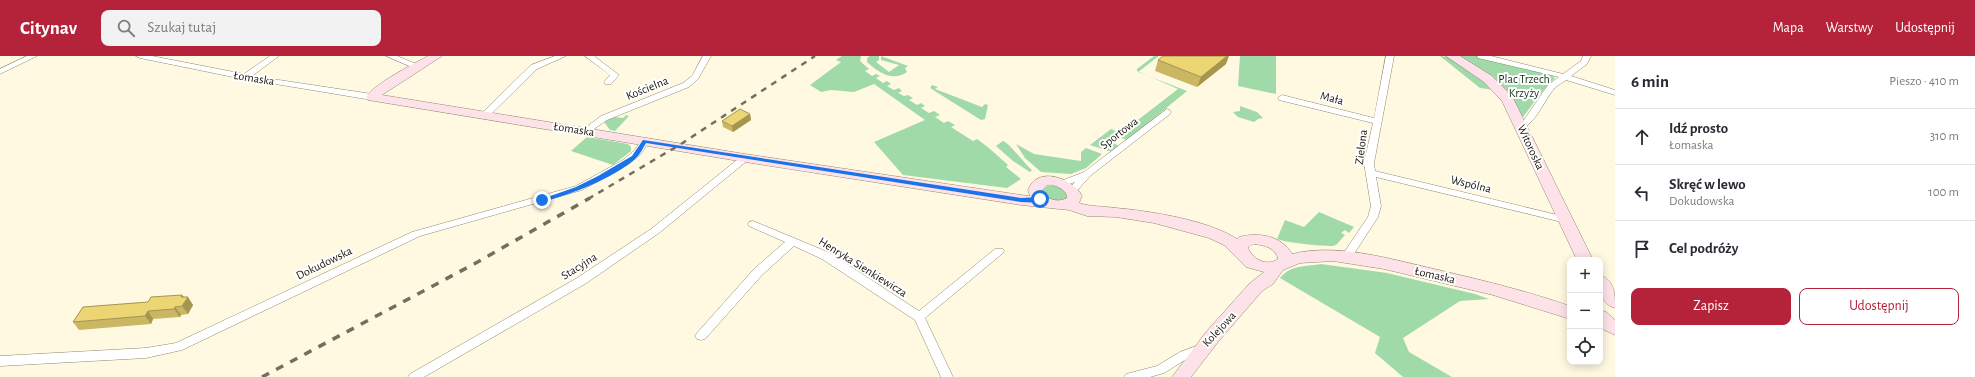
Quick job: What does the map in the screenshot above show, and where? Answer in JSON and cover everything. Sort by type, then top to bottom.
[{"type":"street","points":[[0,72],[33,56]]},
{"type":"street","name":"Łomaska","points":[[140,56],[245,77],[586,131],[745,158],[1021,200],[1039,196],[1056,205],[1069,194],[1087,211],[1101,211],[1147,218],[1196,228],[1226,240],[1244,245],[1260,239],[1288,250],[1312,251],[1329,256]]},
{"type":"street","points":[[245,77],[275,56]]},
{"type":"street","points":[[390,56],[418,66]]},
{"type":"street","points":[[372,97],[418,66],[436,56]]},
{"type":"street","points":[[485,116],[534,67],[562,56]]},
{"type":"street","points":[[589,56],[615,75],[608,82]]},
{"type":"street","name":"Kościelna","points":[[586,131],[604,118],[686,85],[695,78],[707,56]]},
{"type":"street","name":"Zielona","points":[[1346,257],[1373,217],[1375,211],[1376,206],[1369,163],[1390,56]]},
{"type":"street","name":"Witoroska","points":[[1452,56],[1498,88],[1512,106],[1520,126],[1584,257]]},
{"type":"street","points":[[1482,56],[1564,76],[1615,93]]},
{"type":"street","points":[[1520,126],[1527,122],[1546,94],[1564,76],[1584,62],[1587,56]]},
{"type":"street","name":"Mała","points":[[1282,98],[1377,121]]},
{"type":"street","name":"Sportowa","points":[[1069,194],[1087,174],[1167,112]]},
{"type":"street","name":"Dokudowska","points":[[0,361],[146,353],[178,347],[416,234],[579,188],[626,162],[638,152],[645,141]]},
{"type":"street","name":"Stacyjna","points":[[414,377],[581,281],[655,231],[745,158]]},
{"type":"street","name":"Wspólna","points":[[1371,173],[1566,220]]},
{"type":"street","points":[[1039,196],[1037,186],[1046,182],[1069,194]]},
{"type":"street","name":"Henryka Sienkiewicza","points":[[753,224],[826,256],[919,317]]},
{"type":"street","points":[[701,336],[758,272],[793,241]]},
{"type":"street","points":[[1274,244],[1283,252],[1281,264]]},
{"type":"street","name":"Łomaska","points":[[1244,245],[1246,259],[1265,267],[1281,264],[1299,257],[1346,257],[1431,274],[1567,307]]},
{"type":"street","points":[[948,377],[919,317],[999,251]]},
{"type":"street","points":[[1253,263],[1258,271],[1256,288]]},
{"type":"street","name":"Kolejowa","points":[[1132,377],[1160,370],[1184,355],[1202,348],[1256,288],[1267,280],[1281,264]]},
{"type":"street","points":[[1603,293],[1607,314]]},
{"type":"street","name":"Łomaska","points":[[1540,302],[1567,313]]},
{"type":"street","points":[[1181,377],[1202,348]]},
{"type":"green space","points":[[842,56],[861,56],[860,61],[869,69],[865,71],[872,76],[876,74],[880,76],[876,78],[883,83],[887,81],[891,84],[887,86],[894,90],[899,88],[902,91],[898,93],[904,96],[908,95],[913,98],[909,100],[917,105],[921,103],[925,106],[921,108],[929,113],[934,111],[940,115],[935,117],[944,123],[948,121],[955,125],[951,127],[973,141],[977,139],[1008,165],[1006,167],[1021,179],[1007,188],[903,175],[874,142],[925,120],[874,84],[854,92],[831,90],[821,92],[810,85],[841,62],[836,60]]},
{"type":"green space","points":[[869,56],[879,56],[879,60],[876,62],[889,72],[899,65],[881,60],[881,56],[908,66],[905,68],[907,72],[897,76],[881,73],[867,62]]},
{"type":"green space","points":[[1154,56],[1159,56],[1138,72],[1137,69]]},
{"type":"green space","points":[[1240,56],[1276,56],[1276,94],[1238,86]]},
{"type":"green space","points":[[1440,56],[1454,60],[1461,64],[1476,74],[1494,90],[1480,88]]},
{"type":"green space","name":"Plac Trzech Krzyży","points":[[1457,56],[1477,56],[1550,73],[1555,78],[1541,93],[1523,117]]},
{"type":"green space","points":[[1149,76],[1187,91],[1127,140],[1116,136],[1110,141],[1119,146],[1112,152],[1090,145],[1111,129],[1121,133],[1178,89]]},
{"type":"green space","points":[[932,85],[938,87],[935,89],[982,107],[985,104],[988,105],[985,119],[981,120],[930,88]]},
{"type":"green space","points":[[1240,106],[1257,112],[1263,118],[1254,122],[1238,117],[1233,112],[1240,111]]},
{"type":"green space","points":[[626,115],[629,116],[615,131],[610,130],[604,122],[614,117],[623,118]]},
{"type":"green space","points":[[587,137],[628,144],[631,147],[631,151],[613,165],[571,151]]},
{"type":"green space","points":[[1003,141],[1009,145],[1032,170],[1030,172],[1013,161],[996,146]]},
{"type":"green space","points":[[1016,144],[1034,154],[1081,161],[1081,152],[1086,148],[1102,154],[1086,168],[1071,174],[1041,172],[1025,158]]},
{"type":"green space","points":[[1047,186],[1057,186],[1066,190],[1068,197],[1062,201],[1055,201],[1048,198],[1042,193],[1043,189]]},
{"type":"green space","points":[[1319,212],[1354,227],[1349,233],[1345,230],[1341,233],[1345,235],[1337,244],[1333,246],[1289,242],[1277,239],[1285,220],[1304,227]]},
{"type":"green space","points":[[1321,264],[1387,273],[1475,294],[1489,299],[1460,301],[1403,338],[1409,352],[1452,377],[1403,377],[1375,353],[1380,337],[1280,278],[1289,270],[1294,268]]},
{"type":"building","points":[[1163,56],[1227,56],[1201,77],[1158,60]]},
{"type":"building","points":[[740,109],[750,114],[732,126],[722,121]]},
{"type":"building","points":[[182,295],[181,297],[188,297],[182,306],[175,307],[174,309],[148,311],[145,316],[73,322],[83,307],[148,302],[151,297]]},
{"type":"railway","points":[[588,199],[681,144],[815,56]]},
{"type":"railway","points":[[262,377],[474,264],[590,198]]},
{"type":"route","points":[[542,200],[567,193],[600,178],[634,157],[645,141],[745,158],[878,177],[1021,200],[1042,201],[1040,199]]}]
